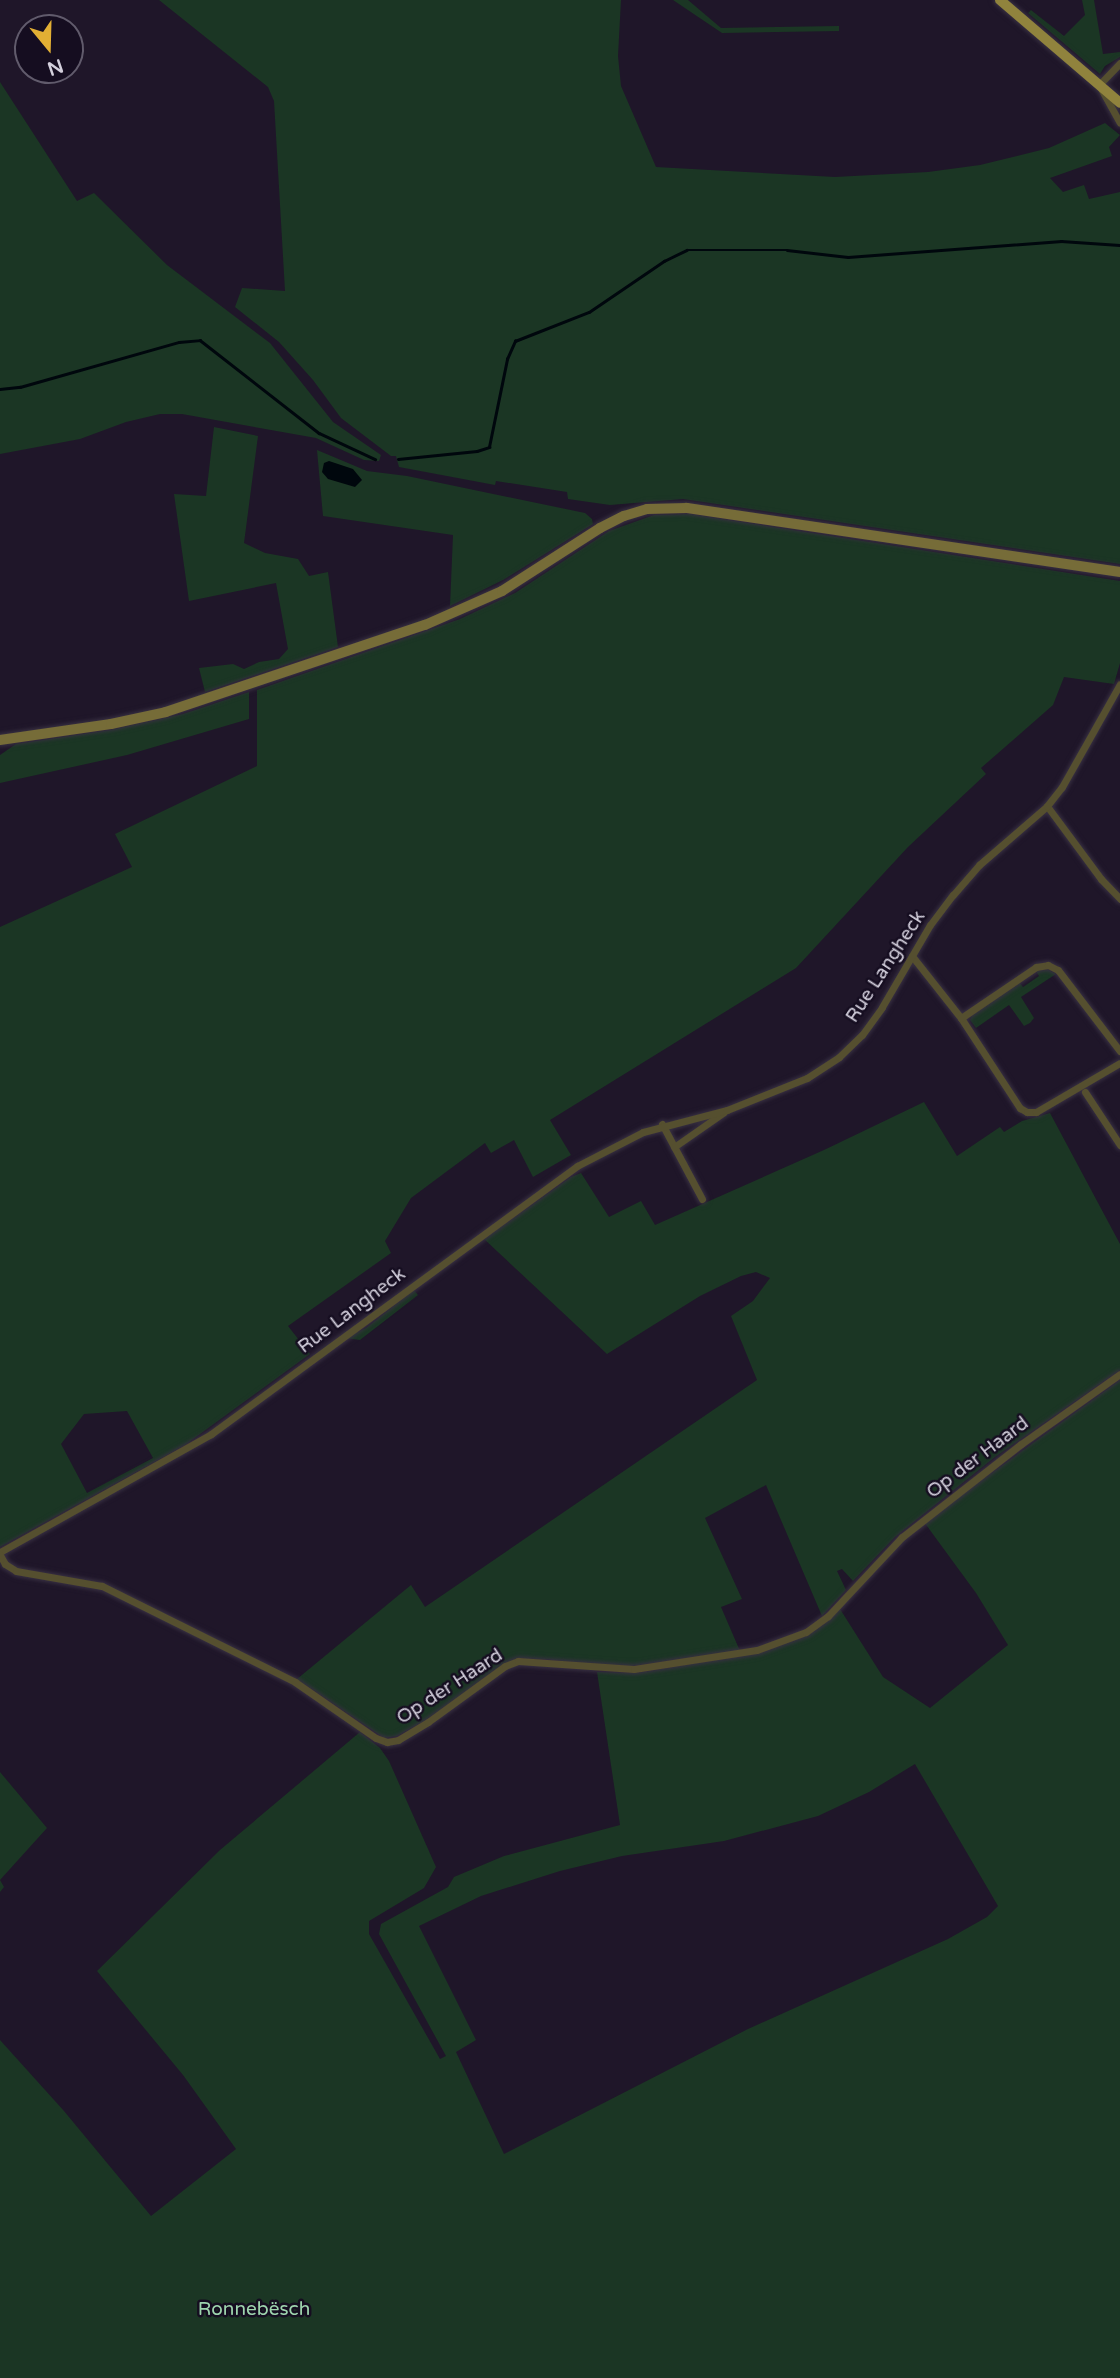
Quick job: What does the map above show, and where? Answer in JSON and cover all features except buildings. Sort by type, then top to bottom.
[{"type":"main road","points":[[1000,0],[1120,103]]},
{"type":"main road","points":[[0,740],[111,724],[178,709],[425,625],[502,591],[600,528],[624,516],[647,509],[687,508],[1120,572]]},
{"type":"street","points":[[1120,63],[1099,85],[1120,123]]},
{"type":"street","name":"Rue Langheck","points":[[0,1554],[211,1434],[577,1166],[612,1146],[662,1124],[727,1110],[807,1078],[839,1057],[862,1035],[882,1007],[930,925],[979,865],[1047,806],[1078,761],[1120,684]]},
{"type":"street","points":[[1047,806],[1101,879],[1120,898]]},
{"type":"street","points":[[912,956],[961,1018],[1020,1108],[1027,1112],[1036,1112],[1120,1063]]},
{"type":"street","points":[[961,1018],[1035,967],[1048,965],[1058,970],[1120,1051]]},
{"type":"street","points":[[1085,1092],[1120,1145]]},
{"type":"street","name":"Rue Langheck","points":[[674,1147],[727,1110]]},
{"type":"street","points":[[662,1124],[702,1199]]},
{"type":"street","name":"Op der Haard","points":[[0,1554],[5,1564],[16,1571],[102,1586],[295,1682],[376,1738],[387,1742],[398,1740],[505,1666],[519,1661],[634,1669],[757,1650],[806,1632],[828,1616],[902,1537],[1021,1444],[1120,1374]]},
{"type":"green space","points":[[159,0],[621,0],[618,56],[621,86],[656,167],[835,177],[928,172],[980,165],[1049,148],[1105,123],[1120,135],[1109,147],[1112,156],[1050,178],[1063,192],[1084,185],[1089,199],[1120,192],[1120,564],[683,499],[610,505],[568,499],[567,492],[496,481],[495,485],[399,467],[396,456],[391,456],[341,418],[313,380],[279,342],[235,307],[242,288],[285,291],[274,101],[268,87]]},
{"type":"green space","points":[[673,0],[688,0],[721,28],[839,26],[839,31],[722,33]]},
{"type":"green space","points":[[1082,0],[1094,0],[1103,54],[1120,52],[1120,57],[1105,66],[1100,74],[1028,13],[1031,10],[1064,36],[1085,15]]},
{"type":"green space","points":[[0,82],[77,201],[94,193],[167,265],[270,343],[333,422],[381,455],[379,461],[364,460],[316,438],[182,414],[160,414],[126,422],[80,439],[0,454]]},
{"type":"green space","points":[[214,427],[258,436],[244,543],[265,553],[298,559],[309,576],[328,572],[338,647],[205,692],[199,668],[233,664],[244,669],[259,662],[279,659],[288,649],[276,583],[189,601],[174,494],[206,496]]},
{"type":"green space","points":[[317,450],[367,471],[407,476],[585,513],[592,519],[593,524],[503,580],[450,606],[453,535],[323,516]]},
{"type":"green space","points":[[690,514],[1120,581],[1120,663],[1114,684],[1064,677],[1053,705],[981,768],[986,774],[908,847],[796,968],[550,1120],[571,1155],[533,1177],[514,1140],[491,1153],[485,1143],[411,1198],[385,1241],[391,1253],[288,1326],[310,1354],[185,1445],[0,1547],[0,927],[132,867],[115,834],[257,766],[257,690],[460,619],[515,593],[609,531],[654,515]],"holes":[[[127,1411],[153,1458],[87,1493],[61,1444],[84,1414]]]},
{"type":"green space","points":[[249,692],[249,719],[127,755],[0,783],[0,755],[16,744],[110,730],[183,714]]},
{"type":"green space","points":[[1047,969],[1056,974],[1021,997],[1034,1018],[1030,1023],[1024,1026],[1009,1005],[976,1028],[970,1020],[972,1015],[1019,982],[1023,987],[1039,976],[1036,971]]},
{"type":"green space","points":[[924,1102],[957,1156],[1000,1127],[1004,1132],[1022,1121],[1050,1113],[1120,1244],[1120,1370],[995,1457],[895,1537],[853,1581],[842,1569],[837,1571],[846,1590],[822,1616],[766,1485],[705,1518],[742,1599],[721,1607],[740,1651],[624,1667],[543,1659],[510,1662],[426,1720],[397,1736],[384,1738],[297,1679],[411,1585],[425,1607],[757,1380],[731,1316],[753,1301],[770,1278],[756,1272],[741,1276],[700,1296],[607,1354],[484,1239],[571,1177],[581,1173],[609,1217],[641,1201],[655,1225]]},
{"type":"green space","points":[[414,1290],[418,1295],[360,1340],[345,1338],[366,1328]]},
{"type":"green space","name":"Ronnebësch","points":[[1120,1380],[1120,2378],[0,2378],[0,2040],[64,2111],[151,2216],[236,2149],[183,2075],[97,1971],[220,1850],[360,1732],[380,1748],[389,1761],[436,1867],[424,1888],[369,1921],[369,1934],[440,2059],[446,2056],[379,1934],[381,1924],[448,1887],[454,1877],[504,1856],[620,1825],[597,1672],[637,1673],[750,1654],[802,1637],[823,1625],[840,1609],[883,1677],[930,1708],[1008,1645],[976,1593],[924,1522]],"holes":[[[915,1764],[998,1906],[987,1917],[948,1939],[748,2029],[504,2154],[456,2052],[476,2040],[419,1926],[481,1896],[560,1871],[622,1856],[724,1841],[818,1816],[869,1792]]]},
{"type":"green space","points":[[0,1772],[47,1828],[0,1880]]},
{"type":"shaded area","points":[[329,461],[353,469],[362,480],[355,487],[328,479],[322,472],[324,463]]},
{"type":"waterway","points":[[398,459],[477,451],[489,447],[507,359],[515,341],[589,312],[664,261],[687,250],[787,250],[848,257],[1061,241],[1120,245]]},
{"type":"waterway","points":[[0,389],[20,387],[179,342],[200,340],[319,433],[375,459]]}]
